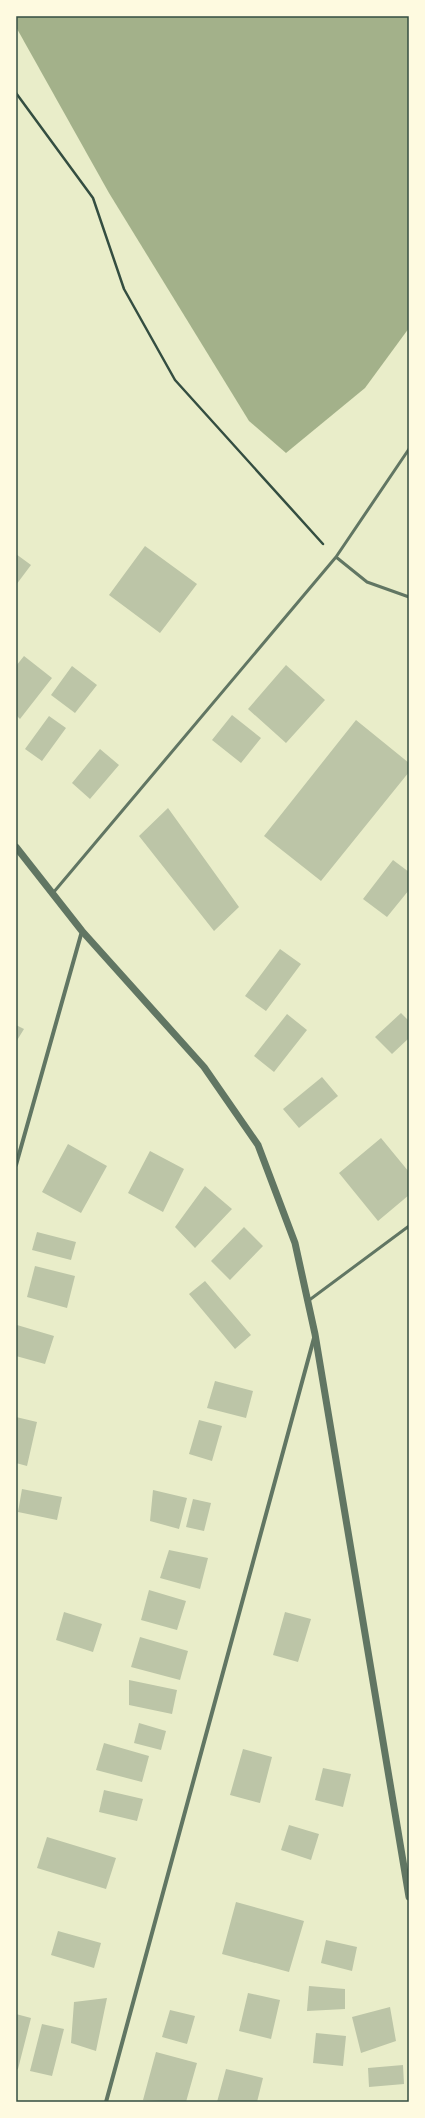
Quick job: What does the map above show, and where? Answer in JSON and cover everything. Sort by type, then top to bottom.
[{"type":"street","points":[[16,847],[82,931],[204,1067],[258,1145],[295,1243],[315,1334],[409,1897]]},
{"type":"street","points":[[16,1165],[82,931]]},
{"type":"street","points":[[106,2102],[315,1334]]},
{"type":"lane","points":[[53,893],[336,557],[409,449]]},
{"type":"lane","points":[[336,557],[367,582],[409,597]]},
{"type":"lane","points":[[308,1301],[409,1226]]},
{"type":"path","points":[[16,93],[93,198],[124,289],[175,380],[336,557]]},
{"type":"shaded area","points":[[16,16],[409,16],[409,328],[365,388],[286,453],[249,421],[109,193],[16,27]]},
{"type":"building","points":[[145,546],[197,584],[160,633],[109,595]]},
{"type":"building","points":[[16,554],[31,565],[16,585]]},
{"type":"building","points":[[24,656],[52,678],[20,719],[16,715],[16,666]]},
{"type":"building","points":[[286,665],[325,700],[286,743],[248,709]]},
{"type":"building","points":[[72,666],[97,685],[75,713],[51,695]]},
{"type":"building","points":[[232,715],[261,738],[241,763],[212,740]]},
{"type":"building","points":[[49,716],[66,728],[42,761],[25,749]]},
{"type":"building","points":[[356,720],[409,763],[409,772],[321,881],[264,836]]},
{"type":"building","points":[[100,749],[119,765],[90,799],[72,783]]},
{"type":"building","points":[[168,808],[239,907],[214,931],[139,836]]},
{"type":"building","points":[[393,860],[409,872],[409,890],[387,917],[363,899]]},
{"type":"building","points":[[280,949],[301,964],[266,1011],[245,996]]},
{"type":"building","points":[[401,1013],[409,1021],[409,1038],[392,1054],[375,1037]]},
{"type":"building","points":[[287,1014],[307,1030],[274,1072],[254,1056]]},
{"type":"building","points":[[16,1025],[24,1029],[16,1042]]},
{"type":"building","points":[[322,1077],[338,1096],[299,1128],[283,1109]]},
{"type":"building","points":[[381,1138],[409,1172],[409,1195],[378,1221],[339,1173]]},
{"type":"building","points":[[68,1144],[107,1166],[81,1213],[42,1192]]},
{"type":"building","points":[[150,1151],[184,1169],[163,1212],[128,1193]]},
{"type":"building","points":[[205,1186],[232,1209],[195,1248],[175,1227]]},
{"type":"building","points":[[244,1227],[263,1246],[230,1280],[211,1261]]},
{"type":"building","points":[[37,1232],[76,1242],[71,1260],[32,1250]]},
{"type":"building","points":[[35,1266],[75,1276],[67,1308],[27,1297]]},
{"type":"building","points":[[205,1281],[251,1335],[235,1349],[189,1294]]},
{"type":"building","points":[[17,1325],[54,1336],[45,1364],[16,1356]]},
{"type":"building","points":[[215,1381],[253,1391],[246,1418],[207,1408]]},
{"type":"building","points":[[16,1417],[37,1422],[27,1466],[16,1463]]},
{"type":"building","points":[[199,1420],[222,1426],[212,1461],[189,1454]]},
{"type":"building","points":[[22,1489],[62,1497],[57,1520],[18,1512]]},
{"type":"building","points":[[153,1490],[187,1498],[179,1529],[150,1521]]},
{"type":"building","points":[[193,1499],[211,1503],[204,1531],[186,1527]]},
{"type":"building","points":[[169,1550],[208,1558],[200,1589],[160,1578]]},
{"type":"building","points":[[149,1590],[186,1601],[177,1630],[141,1620]]},
{"type":"building","points":[[64,1612],[102,1624],[93,1652],[56,1640]]},
{"type":"building","points":[[285,1612],[311,1619],[298,1662],[273,1655]]},
{"type":"building","points":[[140,1637],[188,1651],[180,1680],[131,1667]]},
{"type":"building","points":[[129,1680],[177,1690],[172,1714],[129,1705]]},
{"type":"building","points":[[139,1723],[166,1731],[161,1750],[134,1743]]},
{"type":"building","points":[[104,1743],[149,1756],[142,1782],[96,1770]]},
{"type":"building","points":[[243,1749],[272,1757],[260,1803],[230,1795]]},
{"type":"building","points":[[323,1768],[351,1774],[343,1807],[315,1800]]},
{"type":"building","points":[[104,1790],[143,1799],[137,1821],[99,1812]]},
{"type":"building","points":[[289,1825],[319,1834],[311,1860],[281,1850]]},
{"type":"building","points":[[47,1837],[116,1858],[106,1889],[37,1868]]},
{"type":"building","points":[[236,1902],[304,1921],[289,1972],[222,1954]]},
{"type":"building","points":[[58,1931],[101,1943],[94,1968],[51,1955]]},
{"type":"building","points":[[326,1940],[357,1947],[352,1971],[321,1963]]},
{"type":"building","points":[[309,1986],[345,1989],[345,2009],[307,2011]]},
{"type":"building","points":[[248,1993],[280,2000],[271,2039],[239,2031]]},
{"type":"building","points":[[107,1998],[96,2051],[71,2043],[74,2002]]},
{"type":"building","points":[[390,2007],[396,2041],[361,2053],[352,2017]]},
{"type":"building","points":[[170,2010],[195,2016],[187,2044],[162,2037]]},
{"type":"building","points":[[16,2014],[31,2018],[18,2069],[16,2069]]},
{"type":"building","points":[[42,2024],[64,2029],[52,2076],[30,2071]]},
{"type":"building","points":[[316,2033],[346,2036],[343,2066],[313,2063]]},
{"type":"building","points":[[156,2052],[197,2063],[186,2102],[143,2100]]},
{"type":"building","points":[[403,2065],[404,2084],[369,2087],[368,2068]]},
{"type":"building","points":[[226,2069],[263,2078],[257,2102],[217,2102]]}]
